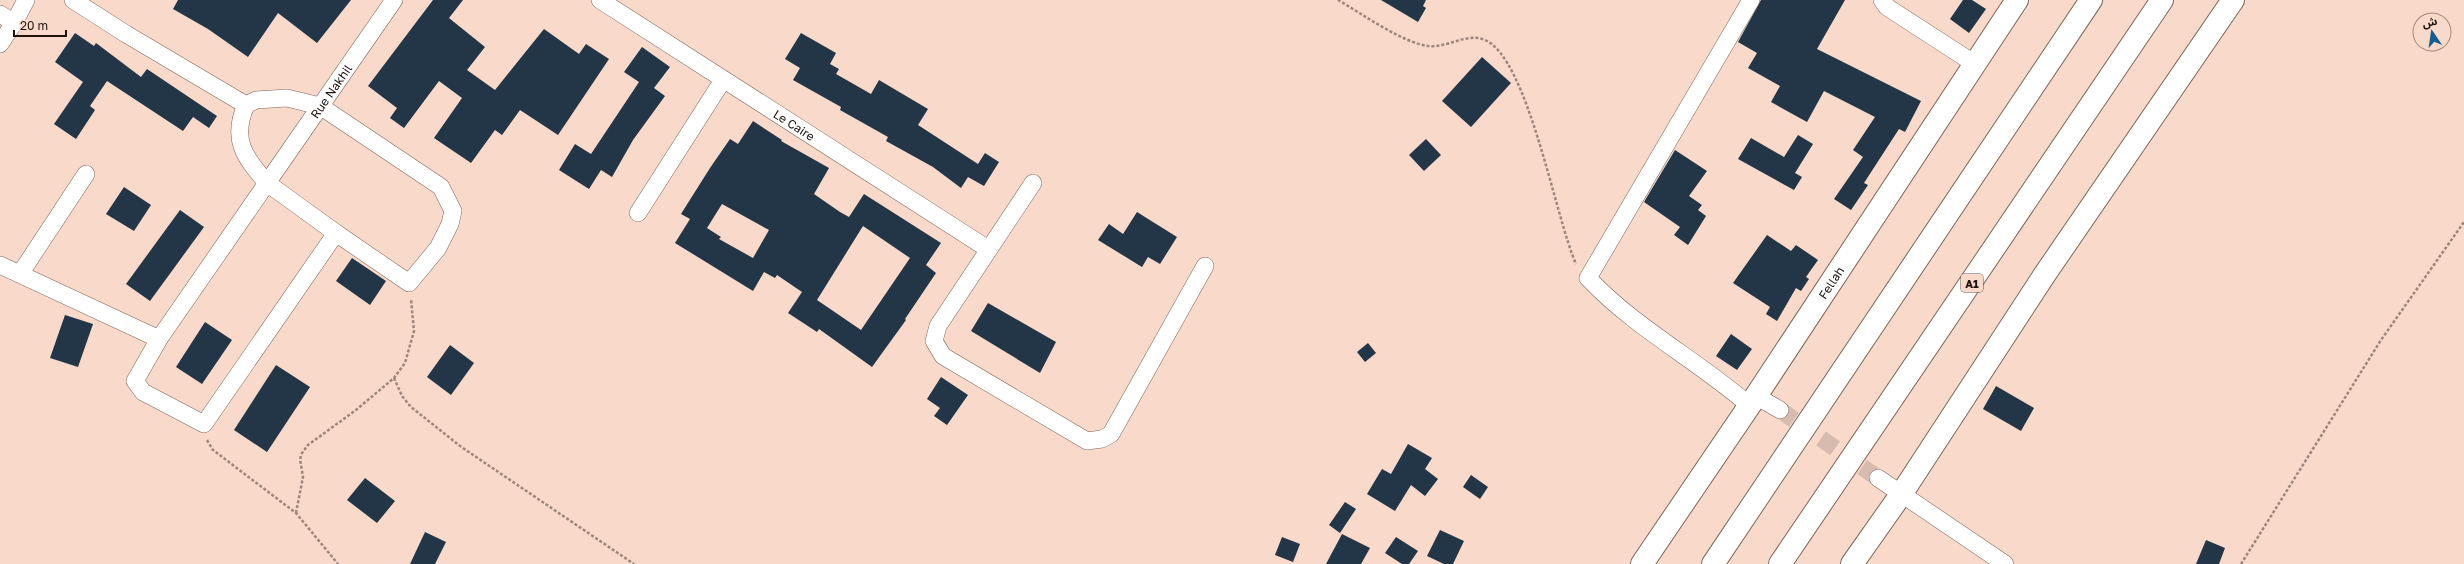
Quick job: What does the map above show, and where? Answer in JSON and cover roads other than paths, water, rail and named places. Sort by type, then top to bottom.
[{"type":"main road","name":"Fellah","points":[[1642,564],[1753,400],[2017,0]]},
{"type":"main road","points":[[1713,564],[2092,0]]},
{"type":"main road","name":"A1","points":[[1780,564],[2162,0]]},
{"type":"main road","points":[[1852,564],[1902,494],[2045,274],[2233,0]]},
{"type":"street","points":[[0,44],[14,23],[26,0]]},
{"type":"street","points":[[73,0],[126,34],[246,105]]},
{"type":"street","name":"Rue Nakhil","points":[[336,233],[204,424],[143,392],[136,385],[137,374],[159,339],[394,0]]},
{"type":"street","name":"Le Caire","points":[[600,0],[988,249]]},
{"type":"street","points":[[1751,0],[1588,278],[1623,311],[1706,370],[1753,400],[1780,410]]},
{"type":"street","points":[[1882,0],[1887,7],[1975,64]]},
{"type":"street","points":[[0,14],[14,23]]},
{"type":"street","points":[[638,213],[723,80]]},
{"type":"street","points":[[287,98],[320,106],[441,187],[449,200],[452,211],[450,224],[438,248],[409,283],[336,233],[267,182],[244,152],[240,138],[240,121],[246,105],[256,100],[287,98]]},
{"type":"street","points":[[20,274],[86,174]]},
{"type":"street","points":[[1033,183],[938,326],[934,341],[936,348],[943,356],[1087,440],[1102,439],[1111,434],[1205,266]]},
{"type":"street","points":[[0,265],[159,339]]},
{"type":"street","points":[[1878,478],[2005,564]]},
{"type":"tunnel","points":[[1780,410],[1878,478]]}]
